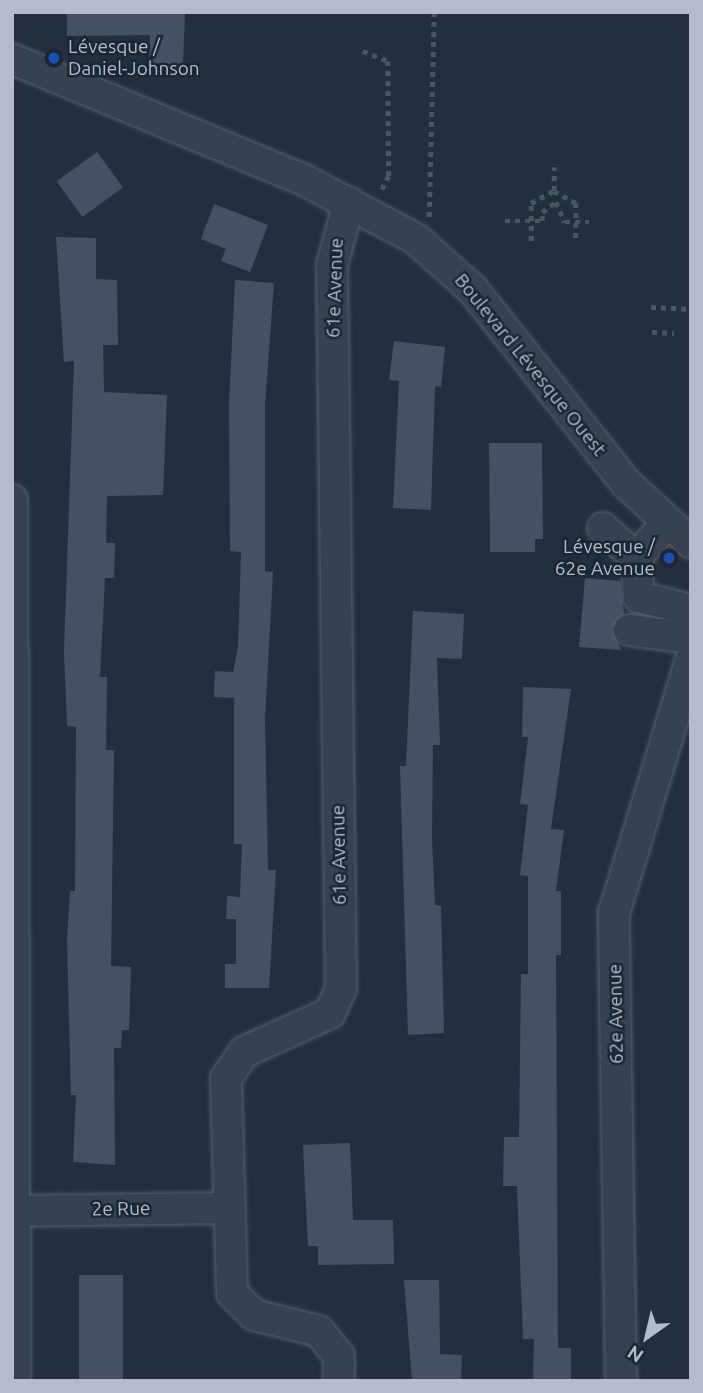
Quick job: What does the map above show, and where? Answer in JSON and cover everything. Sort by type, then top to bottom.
[{"type":"street","name":"Boulevard Lévesque Ouest","points":[[12,59],[349,202],[416,239],[473,290],[608,460],[667,523],[691,543]]},
{"type":"street","name":"61e Avenue","points":[[340,1381],[339,1356],[319,1331],[254,1315],[232,1293],[226,1078],[244,1052],[330,1013],[341,988],[332,265],[349,202]]},
{"type":"street","points":[[12,500],[15,1381]]},
{"type":"street","points":[[636,558],[667,523]]},
{"type":"street","points":[[603,528],[636,558],[639,597],[691,610]]},
{"type":"street","points":[[629,630],[691,638]]},
{"type":"street","name":"62e Avenue","points":[[621,1381],[614,913],[691,659]]},
{"type":"street","name":"2e Rue","points":[[13,1211],[230,1208]]},
{"type":"path","points":[[427,221],[434,185],[435,12]]},
{"type":"path","points":[[363,51],[388,61],[389,176],[380,193]]},
{"type":"path","points":[[554,167],[554,191]]},
{"type":"path","points":[[531,241],[531,203],[554,191]]},
{"type":"path","points":[[554,191],[576,203],[576,242]]},
{"type":"path","points":[[506,221],[542,221],[542,212],[556,202],[565,222],[589,222]]},
{"type":"path","points":[[651,307],[691,309]]},
{"type":"path","points":[[652,332],[674,333]]},
{"type":"building","points":[[67,12],[185,12],[183,65],[149,64],[150,35],[67,36]]},
{"type":"building","points":[[97,152],[123,188],[82,217],[57,181]]},
{"type":"building","points":[[214,204],[268,225],[250,272],[221,261],[226,249],[201,239]]},
{"type":"building","points":[[56,237],[96,238],[96,279],[117,280],[118,345],[103,345],[104,392],[167,395],[163,495],[107,496],[106,543],[115,543],[114,578],[105,578],[100,677],[107,677],[106,750],[114,750],[111,966],[131,967],[129,1030],[122,1030],[121,1048],[114,1048],[115,1165],[73,1162],[76,1095],[71,1095],[67,940],[70,891],[75,891],[76,727],[67,726],[64,652],[74,361],[64,362]]},
{"type":"building","points":[[235,280],[274,283],[265,405],[265,571],[273,572],[265,719],[268,870],[276,870],[269,988],[225,988],[225,964],[236,964],[236,919],[226,919],[227,896],[240,897],[242,844],[234,844],[234,698],[214,697],[215,671],[233,672],[238,647],[241,552],[230,551],[229,404]]},
{"type":"building","points":[[394,341],[445,347],[441,387],[435,386],[431,510],[393,508],[399,381],[389,380]]},
{"type":"building","points":[[489,443],[542,443],[543,539],[535,539],[535,552],[490,552]]},
{"type":"building","points":[[585,578],[620,581],[624,614],[612,628],[621,650],[579,647]]},
{"type":"building","points":[[413,611],[464,614],[462,659],[437,658],[440,745],[433,745],[432,839],[435,905],[441,906],[444,1033],[408,1035],[400,766],[406,766]]},
{"type":"building","points":[[523,687],[571,689],[551,829],[564,830],[556,891],[561,891],[561,955],[556,955],[558,1348],[571,1348],[571,1381],[533,1381],[534,1339],[523,1339],[517,1186],[503,1186],[504,1137],[519,1137],[521,974],[528,974],[528,876],[520,875],[528,805],[520,804],[528,737],[522,737]]},
{"type":"building","points":[[350,1143],[353,1220],[393,1220],[394,1264],[318,1265],[318,1246],[308,1246],[303,1145]]},
{"type":"building","points":[[79,1275],[123,1275],[123,1381],[79,1381]]},
{"type":"building","points":[[404,1280],[439,1280],[440,1354],[462,1355],[461,1381],[412,1381]]},
{"type":"place","name":"Lévesque / Daniel-Johnson","points":[[54,58]]},
{"type":"place","name":"Lévesque / 62e Avenue","points":[[669,558]]}]
